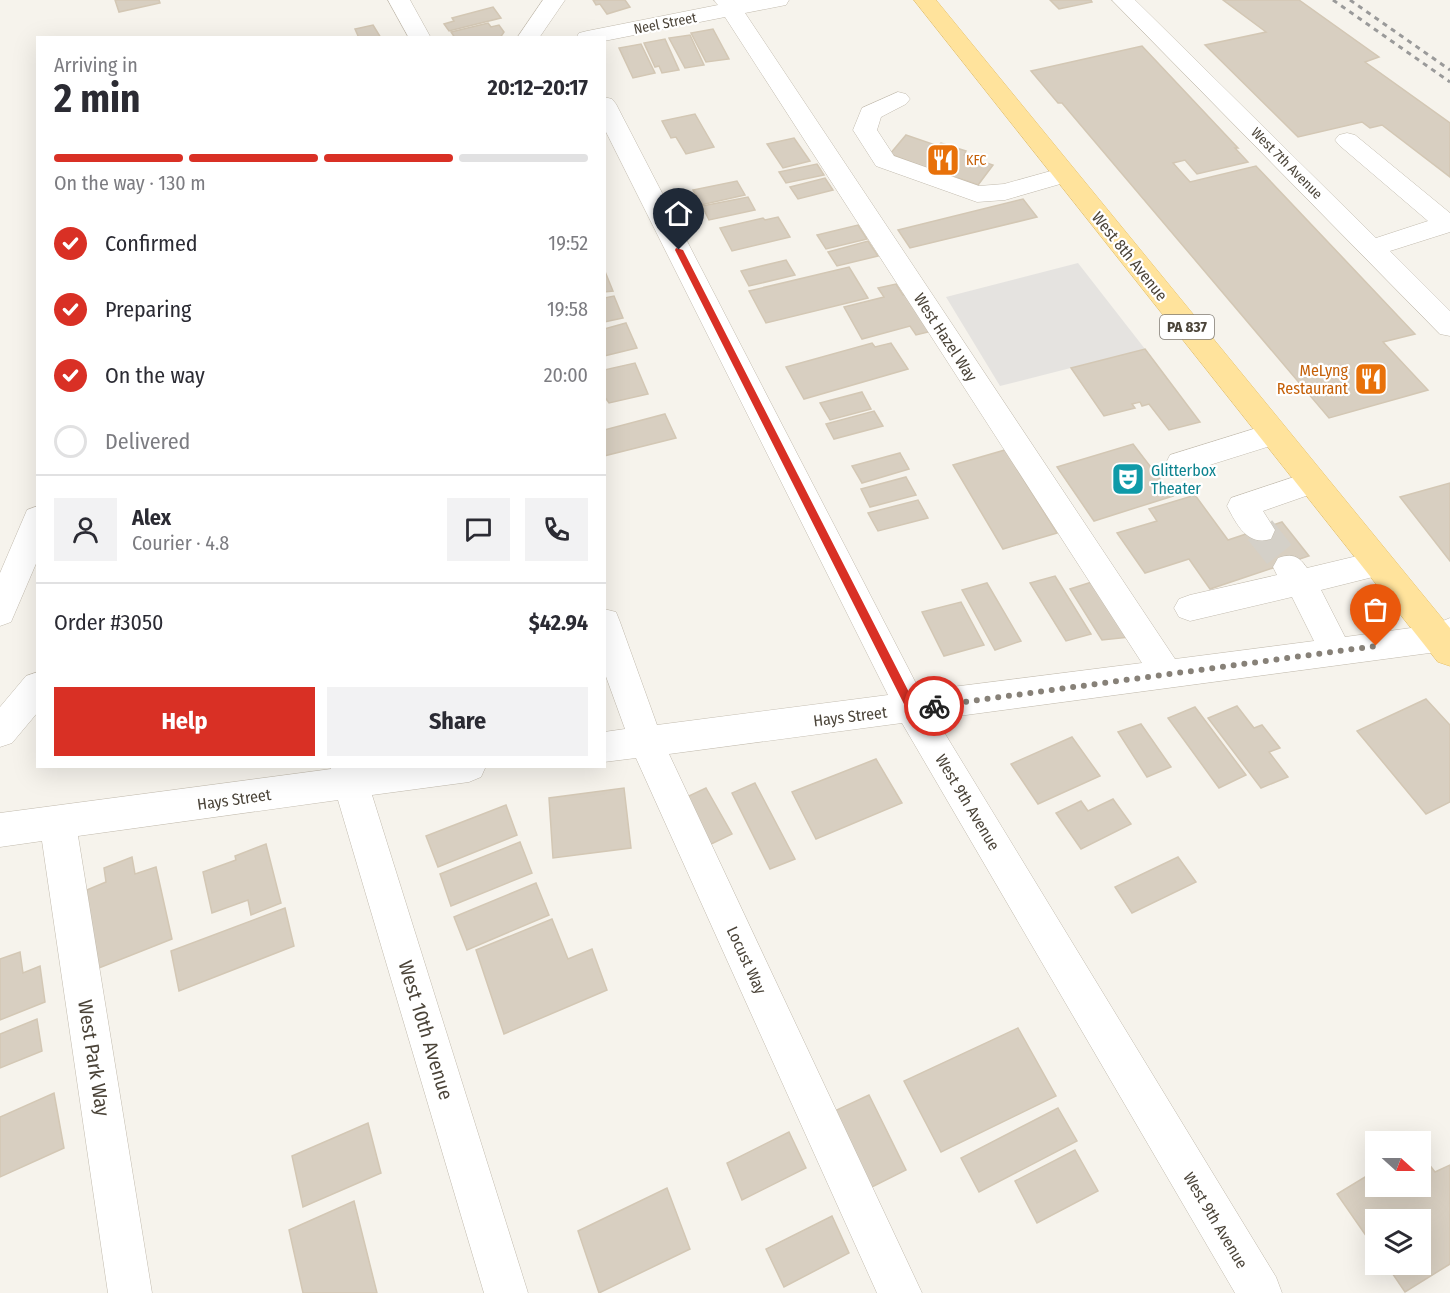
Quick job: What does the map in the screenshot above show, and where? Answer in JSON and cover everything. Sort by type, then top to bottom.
[{"type":"main road","name":"West 8th Avenue","points":[[925,0],[1378,564],[1446,641]]},
{"type":"street","points":[[399,0],[419,36]]},
{"type":"street","name":"Neel Street","points":[[596,36],[728,5],[778,0]]},
{"type":"street","name":"West 7th Avenue","points":[[1123,0],[1450,327]]},
{"type":"street","name":"West Hazel Way","points":[[728,5],[1167,674]]},
{"type":"street","points":[[531,36],[561,17]]},
{"type":"street","points":[[898,99],[870,113],[865,130],[885,161],[977,194],[1005,192],[1065,175]]},
{"type":"street","name":"West 9th Avenue","points":[[606,108],[912,709],[1260,1293]]},
{"type":"street","points":[[1347,140],[1447,224],[1372,248]]},
{"type":"street","points":[[1181,463],[1273,434]]},
{"type":"street","points":[[1260,530],[1242,506],[1312,482]]},
{"type":"street","points":[[0,613],[36,523]]},
{"type":"street","points":[[1190,608],[1294,573],[1378,564]]},
{"type":"street","points":[[1294,573],[1336,652]]},
{"type":"street","name":"Locust Way","points":[[606,628],[646,741],[900,1293]]},
{"type":"street","name":"Hays Street","points":[[606,747],[912,709],[1336,652],[1446,641]]},
{"type":"street","points":[[0,732],[36,688]]},
{"type":"street","name":"Hays Street","points":[[0,830],[58,823],[349,775],[442,768]]},
{"type":"street","name":"West 10th Avenue","points":[[349,775],[506,1293]]},
{"type":"street","name":"West Park Way","points":[[58,823],[130,1293]]},
{"type":"shaded area","points":[[1078,263],[1145,349],[1000,386],[946,297]]},
{"type":"building","points":[[115,0],[159,0],[160,3],[119,12]]},
{"type":"building","points":[[593,0],[625,0],[630,7],[607,14],[600,4],[596,5]]},
{"type":"building","points":[[1050,0],[1091,0],[1092,2],[1059,9]]},
{"type":"building","points":[[1223,0],[1299,0],[1379,57],[1365,62],[1450,123],[1450,177],[1382,125],[1370,128],[1362,122],[1298,137],[1205,45],[1266,32]]},
{"type":"building","points":[[493,7],[501,18],[449,31],[444,24],[454,21],[452,18]]},
{"type":"building","points":[[488,23],[491,27],[499,25],[504,32],[501,36],[454,36],[451,32]]},
{"type":"building","points":[[373,25],[380,36],[358,36],[355,29]]},
{"type":"building","points":[[713,29],[729,59],[706,62],[691,33]]},
{"type":"building","points":[[690,35],[704,65],[685,68],[669,38]]},
{"type":"building","points":[[665,39],[679,70],[662,73],[659,66],[655,67],[644,43]]},
{"type":"building","points":[[641,44],[655,73],[633,78],[619,48]]},
{"type":"building","points":[[1142,46],[1238,148],[1235,148],[1248,162],[1197,174],[1185,160],[1173,163],[1190,182],[1256,166],[1415,334],[1383,342],[1428,390],[1329,418],[1062,103],[1058,103],[1031,71]]},
{"type":"building","points":[[695,114],[714,147],[686,154],[676,137],[671,138],[662,121]]},
{"type":"building","name":"KFC","points":[[906,135],[938,146],[941,143],[966,151],[964,155],[993,165],[978,185],[958,178],[957,180],[890,154]]},
{"type":"building","points":[[794,138],[810,161],[783,168],[767,144]]},
{"type":"building","points":[[817,164],[824,175],[786,183],[779,172]]},
{"type":"building","points":[[825,178],[833,190],[798,199],[790,187]]},
{"type":"building","points":[[737,181],[745,195],[701,205],[693,190]]},
{"type":"building","points":[[748,197],[755,210],[709,220],[702,206]]},
{"type":"building","points":[[1023,199],[1037,217],[910,248],[898,230]]},
{"type":"building","points":[[778,217],[790,237],[732,251],[720,228],[763,218],[765,220]]},
{"type":"building","points":[[858,225],[867,239],[826,249],[817,235]]},
{"type":"building","points":[[868,241],[878,256],[837,266],[828,252]]},
{"type":"building","points":[[786,260],[795,275],[749,286],[741,271]]},
{"type":"building","points":[[849,267],[868,298],[766,323],[749,291]]},
{"type":"building","points":[[606,274],[613,291],[606,292]]},
{"type":"building","points":[[896,284],[903,295],[908,294],[932,331],[916,335],[910,326],[862,339],[844,307],[884,297],[878,288]]},
{"type":"building","points":[[614,296],[623,318],[606,322],[606,298]]},
{"type":"building","points":[[626,323],[637,348],[606,356],[606,328]]},
{"type":"building","points":[[872,343],[875,347],[891,343],[908,369],[804,399],[786,367]]},
{"type":"building","points":[[1145,349],[1200,422],[1169,430],[1149,404],[1142,406],[1140,402],[1132,404],[1135,408],[1104,416],[1071,368]]},
{"type":"building","points":[[635,363],[648,394],[609,403],[606,399],[606,370]]},
{"type":"building","points":[[862,392],[871,409],[830,420],[820,403]]},
{"type":"building","points":[[874,411],[883,426],[834,439],[826,424]]},
{"type":"building","points":[[665,414],[676,438],[606,456],[606,429]]},
{"type":"building","points":[[1133,444],[1173,496],[1094,521],[1057,467]]},
{"type":"building","points":[[1005,450],[1057,533],[1003,549],[953,465]]},
{"type":"building","points":[[900,453],[909,469],[862,483],[852,466]]},
{"type":"building","points":[[906,477],[916,495],[870,507],[861,489]]},
{"type":"building","points":[[1450,483],[1450,561],[1400,497]]},
{"type":"building","points":[[1195,495],[1228,540],[1282,522],[1309,556],[1210,589],[1189,559],[1145,573],[1117,533],[1157,521],[1149,509]]},
{"type":"building","points":[[918,500],[928,518],[878,531],[868,513]]},
{"type":"building","points":[[1055,576],[1091,634],[1066,641],[1030,583]]},
{"type":"building","points":[[1095,581],[1131,637],[1102,640],[1070,589]]},
{"type":"building","points":[[987,583],[1021,641],[995,650],[962,590]]},
{"type":"building","points":[[961,602],[984,645],[944,656],[922,612]]},
{"type":"building","points":[[1426,699],[1450,725],[1450,802],[1426,814],[1357,731]]},
{"type":"building","points":[[1237,706],[1254,728],[1262,725],[1280,748],[1269,752],[1288,777],[1261,788],[1208,718]]},
{"type":"building","points":[[1195,707],[1246,775],[1219,788],[1168,718]]},
{"type":"building","points":[[1141,724],[1171,767],[1147,777],[1118,732]]},
{"type":"building","points":[[1072,737],[1100,776],[1038,804],[1011,764]]},
{"type":"building","points":[[876,759],[902,803],[816,839],[792,792]]},
{"type":"building","points":[[755,783],[795,859],[770,869],[732,793]]},
{"type":"building","points":[[624,788],[631,848],[553,858],[549,798]]},
{"type":"building","points":[[706,788],[732,834],[703,848],[678,801]]},
{"type":"building","points":[[1113,799],[1131,824],[1081,849],[1056,813],[1081,801],[1088,811]]},
{"type":"building","points":[[506,805],[517,835],[438,867],[426,836]]},
{"type":"building","points":[[520,842],[532,873],[451,906],[440,874]]},
{"type":"building","points":[[266,844],[281,903],[251,915],[248,900],[212,913],[203,872],[236,860],[235,856]]},
{"type":"building","points":[[132,857],[135,874],[156,867],[172,939],[94,970],[82,892],[106,882],[104,868]]},
{"type":"building","points":[[1178,857],[1196,882],[1132,913],[1115,887]]},
{"type":"building","points":[[536,883],[549,915],[467,950],[454,917]]},
{"type":"building","points":[[285,908],[294,946],[179,991],[171,951]]},
{"type":"building","points":[[552,919],[568,959],[592,949],[607,990],[504,1034],[476,950]]},
{"type":"building","points":[[20,952],[23,973],[40,966],[45,1002],[0,1020],[0,959]]},
{"type":"building","points":[[37,1019],[42,1051],[0,1068],[0,1034]]},
{"type":"building","points":[[1018,1028],[1056,1096],[941,1152],[904,1081]]},
{"type":"building","points":[[54,1093],[64,1148],[0,1177],[0,1117]]},
{"type":"building","points":[[869,1095],[906,1170],[864,1191],[828,1114]]},
{"type":"building","points":[[1058,1108],[1077,1141],[979,1192],[961,1158]]},
{"type":"building","points":[[368,1123],[381,1173],[303,1207],[292,1156]]},
{"type":"building","points":[[789,1132],[806,1168],[742,1200],[727,1163]]},
{"type":"building","points":[[1075,1150],[1098,1191],[1037,1223],[1015,1181]]},
{"type":"building","points":[[1450,1165],[1450,1264],[1405,1292],[1393,1275],[1431,1275],[1431,1209],[1365,1209],[1365,1234],[1337,1194],[1365,1177],[1365,1197],[1431,1197],[1431,1167],[1435,1172]]},
{"type":"building","points":[[667,1188],[690,1249],[599,1293],[578,1231]]},
{"type":"building","points":[[354,1201],[377,1293],[303,1293],[289,1230]]},
{"type":"building","points":[[832,1216],[849,1253],[784,1287],[766,1249]]},
{"type":"tunnel","points":[[1260,530],[1287,564]]},
{"type":"railway","points":[[1333,0],[1450,82]]},
{"type":"railway","points":[[1350,0],[1450,70]]},
{"type":"way so far","points":[[934,706],[1376,646]]},
{"type":"place","name":"KFC","points":[[943,160]]},
{"type":"place","name":"MeLyng Restaurant","points":[[1371,379]]},
{"type":"place","name":"Glitterbox Theater","points":[[1128,479]]},
{"type":"route","points":[[679,250],[912,709],[934,706]]}]
